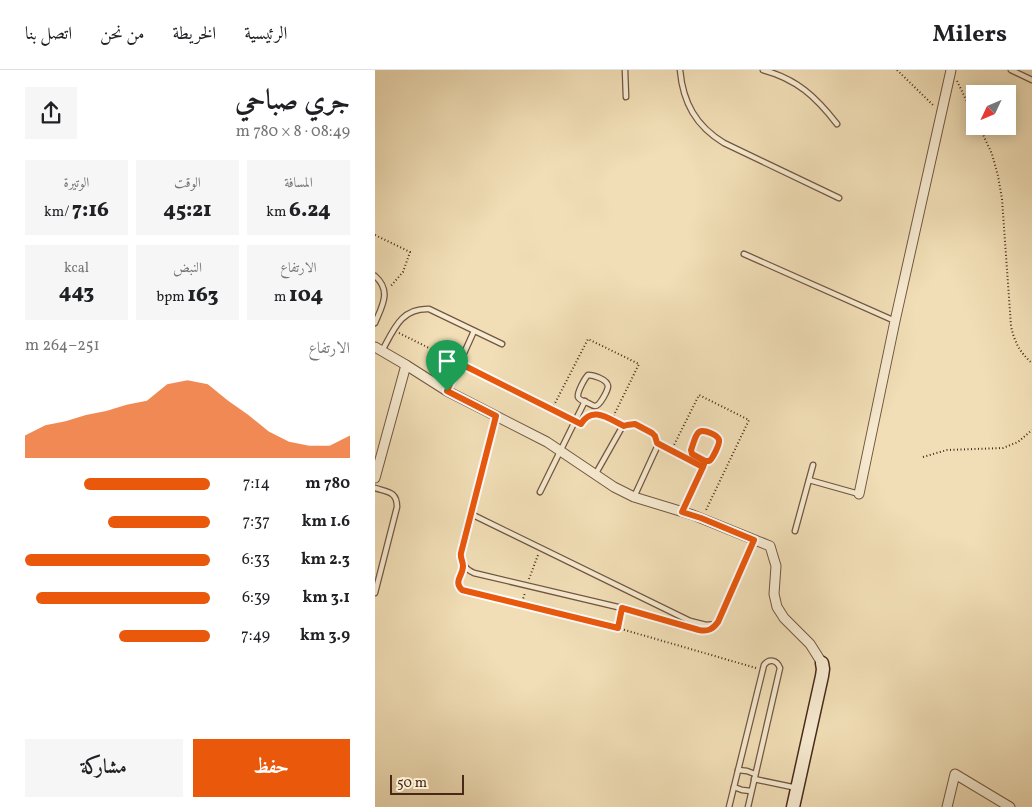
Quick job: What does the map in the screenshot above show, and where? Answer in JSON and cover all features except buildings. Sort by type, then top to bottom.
[{"type":"street","points":[[859,494],[941,112],[954,74]]},
{"type":"street","points":[[378,349],[447,391],[561,450],[614,487],[634,497],[701,518],[770,546],[776,566],[774,594],[777,607],[788,623],[810,644],[822,663],[823,669],[793,807]]},
{"type":"street","points":[[375,478],[406,365]]},
{"type":"street","points":[[947,807],[955,774],[1010,807]]},
{"type":"lane","points":[[625,70],[626,97]]},
{"type":"lane","points":[[680,70],[682,86],[688,104],[697,120],[709,133],[724,143],[839,198]]},
{"type":"lane","points":[[763,70],[777,72],[804,88],[837,124]]},
{"type":"lane","points":[[1011,70],[1032,80]]},
{"type":"lane","points":[[744,254],[895,320]]},
{"type":"lane","points":[[375,276],[385,294],[375,323]]},
{"type":"lane","points":[[378,349],[401,319],[413,310],[420,309],[429,309],[502,344]]},
{"type":"lane","points":[[447,391],[474,331]]},
{"type":"lane","points":[[592,375],[605,381],[607,388],[599,405],[593,406],[585,401],[580,399],[578,395],[587,376],[592,375]]},
{"type":"lane","points":[[540,492],[585,401]]},
{"type":"lane","points":[[496,416],[460,557],[463,565],[474,574],[622,608],[703,631],[711,630],[717,624],[754,540]]},
{"type":"lane","points":[[595,475],[624,426],[635,424],[652,433],[655,436],[657,447],[634,497]]},
{"type":"lane","points":[[702,431],[717,437],[720,442],[712,459],[705,461],[690,451],[698,434],[702,431]]},
{"type":"lane","points":[[682,512],[705,461]]},
{"type":"lane","points":[[795,530],[813,465]]},
{"type":"lane","points":[[809,480],[859,494]]},
{"type":"lane","points":[[375,488],[394,495],[397,507],[375,593]]},
{"type":"lane","points":[[471,514],[690,621],[706,625],[717,624]]},
{"type":"lane","points":[[729,807],[765,663],[773,660],[778,663],[780,668],[748,807]]},
{"type":"lane","points":[[738,770],[747,771],[755,777],[797,788]]},
{"type":"lane","points":[[734,787],[751,791]]},
{"type":"path","points":[[897,70],[941,112]]},
{"type":"path","points":[[954,74],[966,99]]},
{"type":"path","points":[[983,135],[992,154],[1002,199],[1011,326],[1016,344],[1032,363]]},
{"type":"path","points":[[375,235],[410,252],[403,272],[385,294]]},
{"type":"path","points":[[393,330],[581,424],[586,417],[596,414],[624,426]]},
{"type":"path","points":[[923,457],[947,450],[1003,448],[1018,442],[1032,430]]},
{"type":"path","points":[[657,443],[687,459]]},
{"type":"path","points":[[521,605],[540,548]]},
{"type":"path","points":[[463,565],[458,582],[459,588],[462,590],[618,628],[763,670]]},
{"type":"path","points":[[618,628],[622,608]]},
{"type":"route","points":[[447,391],[459,363],[581,424],[583,419],[589,415],[596,414],[624,426],[635,424],[652,433],[657,443],[703,467],[705,461],[712,459],[720,442],[717,437],[704,431],[698,434],[691,452],[705,461],[703,467],[682,512],[754,540],[718,622],[714,627],[711,630],[703,631],[622,608],[618,628],[459,588],[458,582],[463,565],[460,557],[496,416],[447,391]]}]
